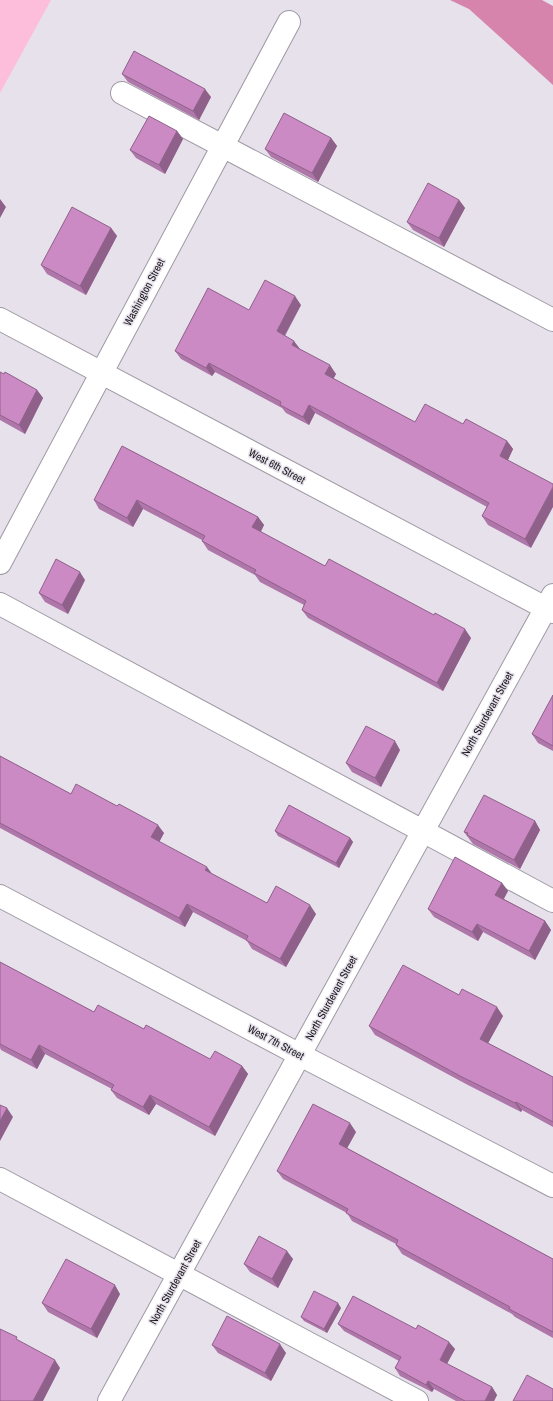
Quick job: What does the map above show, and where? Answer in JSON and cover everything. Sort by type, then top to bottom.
[{"type":"street","name":"Washington Street","points":[[0,563],[289,22]]},
{"type":"street","points":[[122,93],[553,320]]},
{"type":"street","name":"West 6th Street","points":[[0,319],[550,605]]},
{"type":"street","points":[[0,604],[553,901]]},
{"type":"street","name":"North Sturdevant Street","points":[[109,1401],[423,831],[550,605]]},
{"type":"street","name":"West 7th Street","points":[[0,896],[300,1055],[553,1186]]},
{"type":"street","points":[[0,1179],[417,1401]]},
{"type":"shaded area","points":[[0,0],[51,0],[0,93]]},
{"type":"shaded area","points":[[450,0],[542,0],[553,6],[553,85],[469,9]]},
{"type":"building","points":[[134,51],[205,89],[193,111],[122,74]]},
{"type":"building","points":[[284,113],[331,138],[312,173],[265,149]]},
{"type":"building","points":[[149,116],[177,131],[159,165],[130,150]]},
{"type":"building","points":[[428,183],[459,200],[439,238],[407,222]]},
{"type":"building","points":[[72,207],[111,228],[80,286],[41,265]]},
{"type":"building","points":[[265,280],[295,296],[277,331],[294,341],[292,345],[330,365],[325,374],[415,422],[425,404],[463,424],[466,419],[507,441],[500,456],[553,484],[553,487],[525,539],[482,516],[489,503],[309,405],[303,417],[280,405],[281,402],[209,363],[206,368],[175,351],[208,288],[249,310]]},
{"type":"building","points":[[0,372],[4,374],[5,372],[37,390],[19,425],[0,415]]},
{"type":"building","points":[[122,446],[258,517],[252,527],[325,566],[329,559],[434,615],[435,613],[465,629],[437,683],[302,610],[306,601],[254,573],[256,570],[202,541],[205,536],[137,500],[127,518],[94,500]]},
{"type":"building","points":[[56,559],[80,572],[62,605],[39,593]]},
{"type":"building","points":[[553,695],[553,746],[532,734]]},
{"type":"building","points":[[366,726],[395,741],[375,778],[346,763]]},
{"type":"building","points":[[0,756],[71,794],[76,784],[117,806],[119,804],[158,825],[151,837],[207,867],[205,870],[267,903],[276,886],[310,905],[280,959],[246,940],[248,936],[187,904],[179,918],[0,823]]},
{"type":"building","points":[[484,795],[535,821],[514,860],[464,832]]},
{"type":"building","points":[[289,805],[350,838],[336,863],[275,831]]},
{"type":"building","points":[[455,857],[502,883],[495,895],[545,921],[529,951],[477,924],[472,932],[428,909]]},
{"type":"building","points":[[0,962],[94,1012],[98,1005],[144,1029],[146,1025],[210,1059],[215,1051],[242,1066],[209,1127],[150,1095],[143,1107],[111,1090],[114,1085],[39,1045],[31,1060],[0,1044]]},
{"type":"building","points":[[403,965],[459,995],[462,989],[497,1007],[480,1039],[553,1077],[553,1122],[516,1102],[515,1103],[460,1076],[369,1026]]},
{"type":"building","points":[[313,1104],[350,1123],[339,1144],[553,1259],[553,1332],[509,1309],[510,1307],[396,1245],[398,1240],[346,1213],[348,1209],[277,1171]]},
{"type":"building","points":[[0,1105],[7,1108],[0,1121]]},
{"type":"building","points":[[259,1236],[287,1251],[272,1279],[244,1264]]},
{"type":"building","points":[[66,1259],[115,1285],[91,1329],[42,1303]]},
{"type":"building","points":[[314,1291],[338,1303],[324,1329],[301,1317]]},
{"type":"building","points":[[353,1296],[416,1329],[418,1325],[449,1342],[440,1360],[492,1387],[485,1401],[465,1401],[428,1381],[426,1385],[395,1368],[401,1357],[338,1324]]},
{"type":"building","points":[[227,1316],[280,1344],[265,1373],[212,1345]]},
{"type":"building","points":[[0,1329],[17,1337],[16,1339],[55,1360],[33,1401],[0,1401]]},
{"type":"building","points":[[527,1375],[553,1389],[553,1401],[513,1401]]}]
